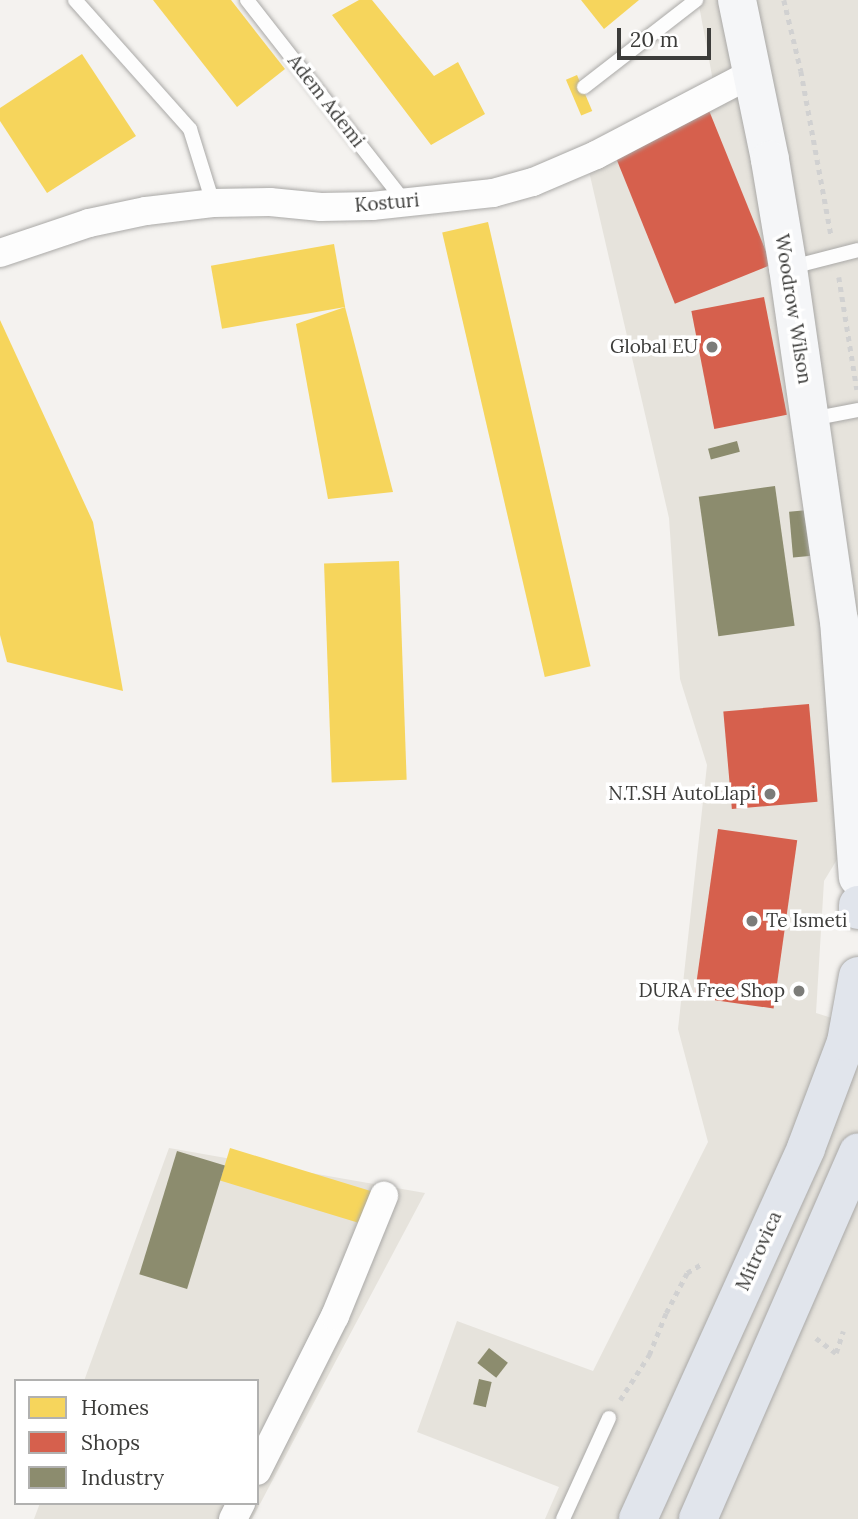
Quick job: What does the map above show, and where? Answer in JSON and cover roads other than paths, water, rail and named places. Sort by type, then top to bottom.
[{"type":"highway","points":[[858,905],[858,910]]},
{"type":"highway","name":"Mitrovica","points":[[638,1519],[810,1136],[846,1042],[858,976]]},
{"type":"highway","points":[[698,1519],[858,1152]]},
{"type":"main road","name":"Woodrow Wilson","points":[[737,0],[788,268],[839,620]]},
{"type":"main road","points":[[839,620],[858,680]]},
{"type":"main road","points":[[839,620],[858,877]]},
{"type":"street","name":"Kosturi","points":[[0,253],[89,223],[146,211],[213,203],[270,202],[321,207],[492,193],[533,182],[596,155],[753,73]]},
{"type":"street","points":[[259,1467],[335,1316],[384,1196]]},
{"type":"lane","points":[[75,0],[190,129],[213,203]]},
{"type":"lane","name":"Adem Ademi","points":[[247,0],[405,202]]},
{"type":"lane","points":[[584,87],[696,0]]},
{"type":"lane","points":[[788,268],[836,258],[858,250]]},
{"type":"lane","points":[[810,419],[858,410]]},
{"type":"lane","points":[[563,1519],[609,1418]]},
{"type":"place","name":"Global EU","points":[[712,347]]},
{"type":"place","name":"N.T.SH AutoLlapi","points":[[770,794]]},
{"type":"place","name":"Te Ismeti","points":[[752,921]]},
{"type":"place","name":"DURA Free Shop","points":[[799,991]]}]
